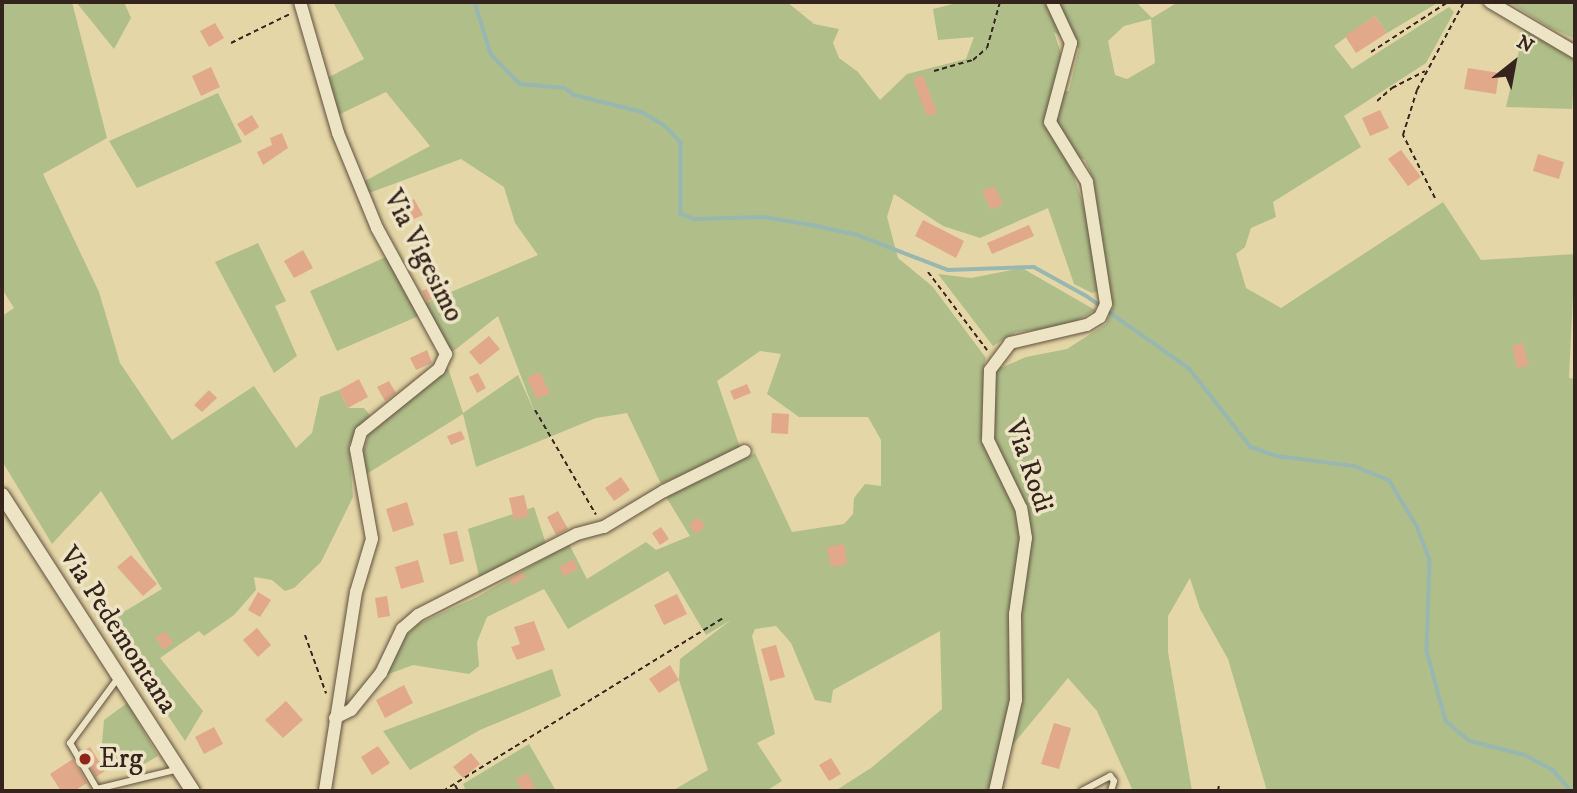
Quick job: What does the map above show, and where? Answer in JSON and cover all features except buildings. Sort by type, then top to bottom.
[{"type":"street","points":[[995,359],[1015,341],[1080,328],[1103,313],[1103,282],[1087,182],[1050,122],[1071,43],[1052,2]]},
{"type":"street","points":[[1490,2],[1575,52]]},
{"type":"street","name":"Via Vigesimo","points":[[301,5],[343,145],[377,228],[446,354],[439,369],[361,432],[356,449],[372,539],[356,592],[325,791]]},
{"type":"street","name":"Via Rodi","points":[[995,359],[988,380],[988,440],[1021,508],[1026,538],[1015,614],[1016,700],[995,791]]},
{"type":"street","points":[[335,718],[351,710],[381,673],[401,629],[418,615],[577,534],[604,527],[664,491],[745,451]]},
{"type":"street","name":"Via Pedemontana","points":[[2,495],[193,791]]},
{"type":"lane","points":[[119,676],[117,685],[70,743],[97,789],[179,769]]},
{"type":"lane","points":[[1082,791],[1110,776],[1114,781],[1111,791]]},
{"type":"path","points":[[934,71],[973,60],[987,48],[1000,2]]},
{"type":"path","points":[[1371,52],[1448,2]]},
{"type":"path","points":[[1435,198],[1403,135],[1426,71],[1464,2]]},
{"type":"path","points":[[231,43],[301,5]]},
{"type":"path","points":[[1377,102],[1392,88],[1426,71]]},
{"type":"path","points":[[928,272],[995,359]]},
{"type":"path","points":[[535,410],[604,527]]},
{"type":"path","points":[[443,791],[725,617]]},
{"type":"path","points":[[305,635],[327,695]]},
{"type":"path","points":[[455,784],[458,791]]},
{"type":"path","points":[[1218,791],[1219,785]]},
{"type":"green space","points":[[2,2],[72,2],[107,138],[43,174],[99,292],[120,363],[172,440],[254,386],[296,448],[312,433],[320,397],[339,390],[348,408],[364,408],[370,415],[349,445],[353,497],[321,562],[294,588],[285,591],[272,580],[254,577],[256,590],[234,615],[204,636],[199,631],[160,658],[203,711],[185,741],[140,674],[151,664],[138,673],[110,620],[162,589],[101,491],[52,544],[2,461],[2,316],[14,308],[2,289]]},
{"type":"green space","points":[[76,2],[124,2],[131,18],[114,49]]},
{"type":"green space","points":[[333,2],[787,2],[814,24],[839,29],[833,43],[839,58],[858,72],[880,100],[907,74],[966,59],[974,37],[938,40],[933,9],[961,2],[1136,2],[1152,18],[1178,2],[1439,2],[1387,33],[1375,16],[1334,46],[1352,69],[1449,7],[1454,12],[1426,63],[1344,116],[1361,147],[1273,202],[1276,217],[1251,228],[1245,247],[1236,254],[1246,288],[1281,308],[1443,202],[1481,260],[1575,254],[1569,378],[1575,379],[1575,791],[1267,791],[1228,659],[1200,609],[1190,578],[1168,616],[1168,652],[1192,791],[1133,791],[1097,711],[1068,678],[1005,754],[995,791],[835,791],[871,768],[942,709],[940,631],[833,690],[831,703],[815,700],[791,643],[776,626],[755,629],[752,636],[775,734],[757,743],[782,781],[766,791],[672,791],[708,770],[679,680],[680,659],[731,620],[706,635],[668,571],[568,629],[544,589],[487,617],[477,642],[479,666],[469,674],[413,665],[386,675],[402,640],[418,624],[477,597],[569,544],[587,579],[646,542],[656,550],[690,536],[666,497],[755,453],[792,532],[844,524],[853,514],[854,498],[865,484],[881,486],[881,440],[868,417],[799,417],[767,394],[781,354],[760,351],[717,381],[741,450],[661,484],[627,413],[596,418],[476,467],[463,414],[365,475],[362,456],[369,433],[448,368],[463,413],[518,375],[535,413],[498,316],[451,353],[425,303],[538,255],[515,223],[504,187],[461,159],[369,193],[363,182],[430,146],[386,92],[336,116],[329,77],[364,59]],"holes":[[[1151,19],[1155,63],[1127,79],[1115,75],[1108,41],[1124,26]],[[1054,32],[1079,48],[1069,91],[1052,92],[1063,60]],[[1066,152],[1085,160],[1093,179],[1113,307],[1106,324],[1067,349],[1026,357],[1003,367],[984,365],[986,358],[932,286],[898,258],[887,217],[894,194],[943,226],[980,238],[1048,208],[1074,284],[1092,293],[1099,291],[1085,210]]]},
{"type":"green space","points":[[1509,2],[1575,2],[1575,39],[1549,27]]},
{"type":"green space","points":[[1524,29],[1575,60],[1572,109],[1506,107]]},
{"type":"green space","points":[[218,93],[242,142],[137,188],[109,141]]},
{"type":"green space","points":[[258,243],[286,301],[275,306],[297,356],[274,373],[215,262]]},
{"type":"green space","points":[[388,256],[421,315],[337,351],[310,291]]},
{"type":"green space","points":[[1022,268],[1095,310],[1066,327],[1016,332],[993,346],[938,274],[971,278]]},
{"type":"green space","points":[[534,507],[546,544],[480,580],[468,529]]},
{"type":"green space","points":[[552,669],[561,696],[480,730],[410,770],[383,731]]},
{"type":"green space","points":[[127,703],[158,756],[139,767],[117,763],[102,743],[104,720]]},
{"type":"green space","points":[[529,744],[556,791],[466,791],[463,784]]},
{"type":"waterway","points":[[475,2],[491,54],[520,84],[565,88],[574,95],[642,112],[665,126],[681,142],[681,214],[695,219],[764,217],[812,225],[857,235],[948,270],[1034,267],[1085,295],[1189,368],[1251,447],[1277,456],[1354,466],[1389,480],[1417,526],[1430,560],[1427,651],[1446,721],[1470,741],[1525,755],[1553,770],[1571,791]]},
{"type":"place","name":"Erg","points":[[85,759]]}]
